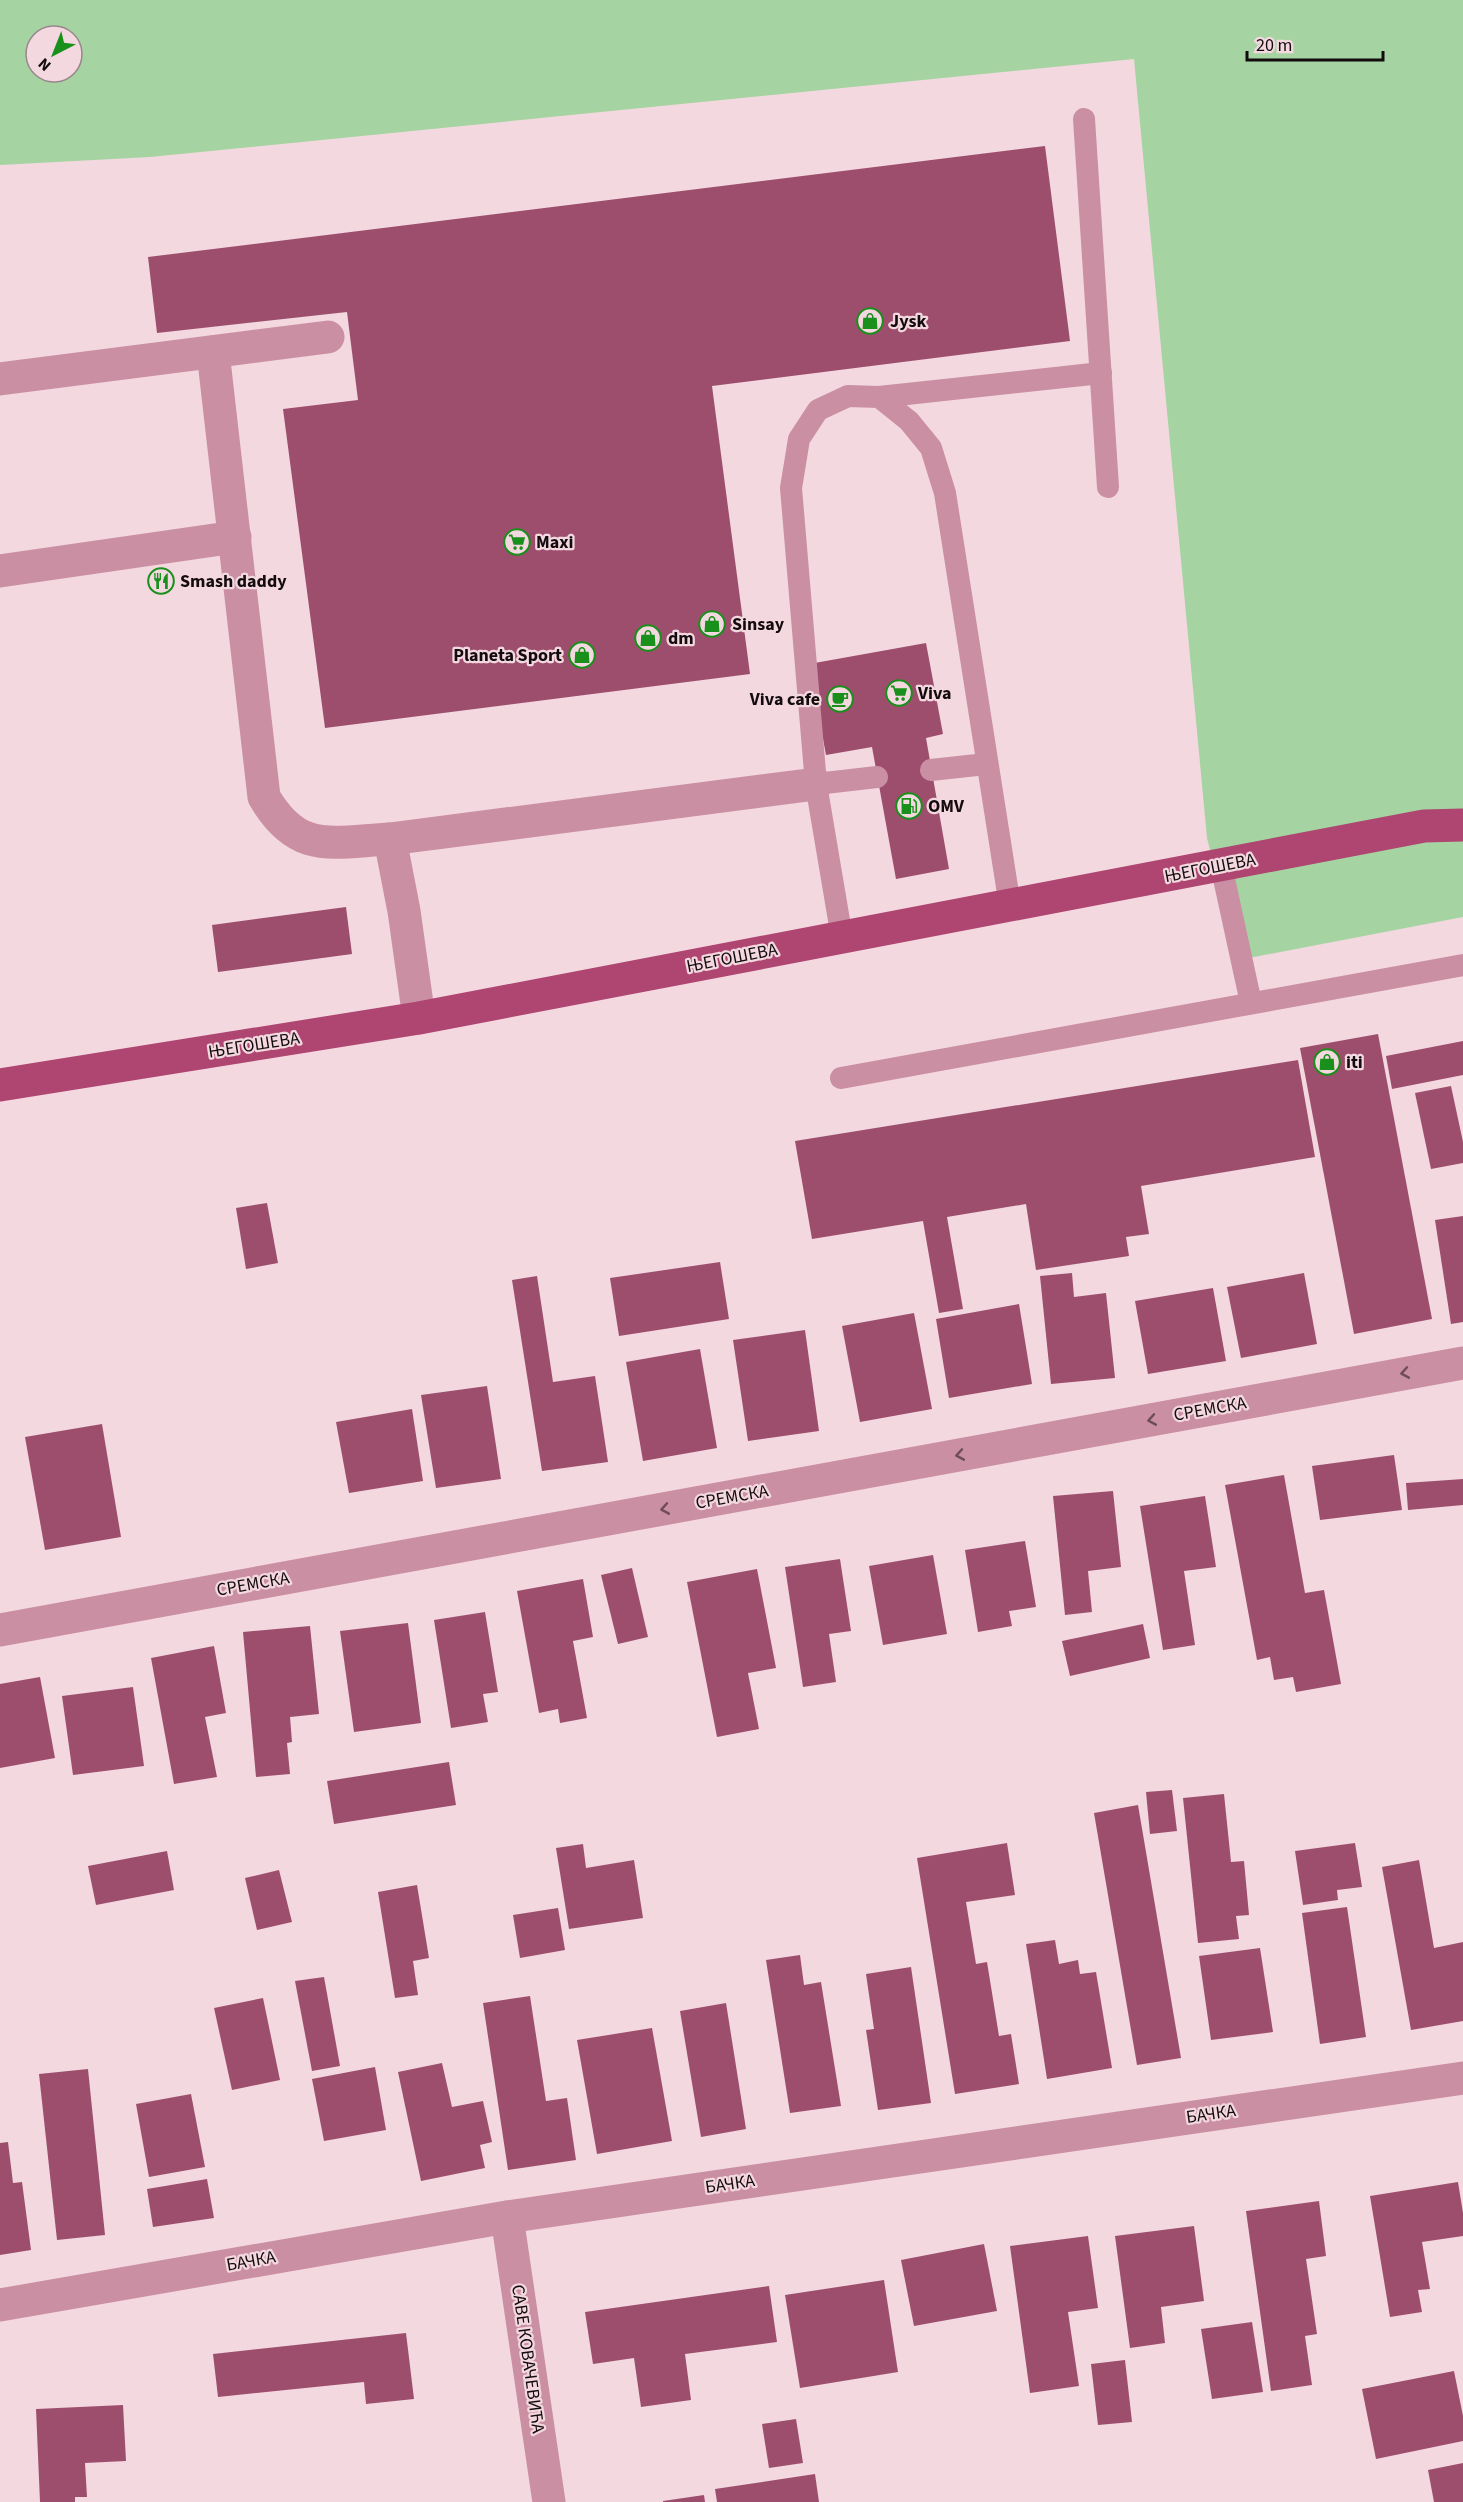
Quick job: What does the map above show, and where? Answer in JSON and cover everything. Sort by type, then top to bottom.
[{"type":"main road","name":"ЊЕГОШЕВА","points":[[0,1084],[419,1018],[1424,826],[1463,825]]},
{"type":"street","points":[[0,378],[328,338]]},
{"type":"street","points":[[213,352],[264,797],[277,819],[296,834],[319,842],[390,839],[816,784]]},
{"type":"street","points":[[0,572],[235,537]]},
{"type":"street","points":[[390,839],[404,911],[419,1018]]},
{"type":"street","name":"СРЕМСКА","points":[[0,1630],[1463,1363]]},
{"type":"street","name":"БАЧКА","points":[[0,2305],[507,2217],[1463,2078]]},
{"type":"street","name":"САВЕ КОВАЧЕВИЋА","points":[[507,2217],[549,2502]]},
{"type":"lane","points":[[1084,119],[1108,487]]},
{"type":"lane","points":[[842,938],[816,784],[791,488],[799,439],[818,410],[848,396],[879,397],[1101,372]]},
{"type":"lane","points":[[879,397],[909,421],[931,448],[945,493],[1010,906]]},
{"type":"lane","points":[[931,770],[986,764]]},
{"type":"lane","points":[[816,784],[877,777]]},
{"type":"lane","points":[[1221,865],[1251,1003]]},
{"type":"lane","points":[[841,1078],[1463,965]]},
{"type":"green space","points":[[0,0],[1463,0],[1463,917],[1238,960],[1207,838],[1134,59],[150,157],[0,165]]},
{"type":"building","name":"Maxi","points":[[1045,146],[1070,341],[712,386],[750,674],[325,728],[283,409],[358,400],[347,312],[157,333],[148,257]]},
{"type":"building","points":[[926,643],[943,734],[926,738],[949,869],[896,879],[872,747],[826,755],[809,664]]},
{"type":"building","points":[[346,907],[352,954],[218,972],[212,925]]},
{"type":"building","points":[[1378,1034],[1432,1319],[1354,1334],[1300,1048]]},
{"type":"building","points":[[1463,1041],[1463,1075],[1392,1089],[1386,1056]]},
{"type":"building","points":[[1298,1060],[1315,1157],[1141,1186],[1149,1234],[1126,1237],[1129,1256],[1036,1270],[1026,1204],[947,1217],[963,1309],[939,1313],[923,1221],[812,1239],[795,1141]]},
{"type":"building","points":[[1451,1086],[1463,1142],[1463,1163],[1431,1169],[1415,1093]]},
{"type":"building","points":[[267,1203],[278,1263],[246,1269],[236,1208]]},
{"type":"building","points":[[1463,1216],[1463,1322],[1451,1324],[1435,1220]]},
{"type":"building","points":[[720,1262],[729,1319],[619,1336],[610,1278]]},
{"type":"building","points":[[1072,1273],[1074,1297],[1106,1293],[1115,1378],[1051,1384],[1040,1276]]},
{"type":"building","points":[[1304,1273],[1317,1344],[1241,1358],[1227,1287]]},
{"type":"building","points":[[537,1276],[553,1382],[595,1376],[608,1462],[542,1471],[512,1280]]},
{"type":"building","points":[[1213,1288],[1226,1361],[1148,1374],[1135,1301]]},
{"type":"building","points":[[1019,1304],[1032,1384],[949,1398],[936,1319]]},
{"type":"building","points":[[914,1313],[932,1409],[860,1422],[842,1326]]},
{"type":"building","points":[[805,1330],[819,1431],[748,1441],[733,1340]]},
{"type":"building","points":[[700,1349],[717,1448],[643,1461],[626,1362]]},
{"type":"building","points":[[487,1386],[501,1479],[436,1488],[421,1395]]},
{"type":"building","points":[[412,1409],[423,1481],[349,1493],[336,1422]]},
{"type":"building","points":[[102,1424],[121,1537],[45,1550],[25,1437]]},
{"type":"building","points":[[1394,1455],[1402,1510],[1320,1520],[1312,1466]]},
{"type":"building","points":[[1284,1475],[1305,1593],[1324,1590],[1341,1684],[1296,1692],[1293,1677],[1274,1680],[1270,1657],[1257,1660],[1225,1485]]},
{"type":"building","points":[[1463,1479],[1463,1505],[1408,1510],[1406,1483]]},
{"type":"building","points":[[1113,1491],[1121,1567],[1088,1571],[1092,1612],[1065,1615],[1053,1496]]},
{"type":"building","points":[[1205,1496],[1216,1567],[1184,1571],[1195,1645],[1163,1650],[1140,1506]]},
{"type":"building","points":[[1025,1541],[1036,1607],[1009,1611],[1012,1626],[978,1632],[965,1550]]},
{"type":"building","points":[[933,1555],[947,1634],[883,1645],[869,1566]]},
{"type":"building","points":[[840,1559],[851,1631],[829,1634],[836,1682],[803,1687],[785,1567]]},
{"type":"building","points":[[632,1568],[648,1637],[618,1644],[601,1575]]},
{"type":"building","points":[[757,1569],[776,1668],[748,1673],[759,1729],[717,1737],[687,1582]]},
{"type":"building","points":[[583,1579],[593,1637],[573,1641],[587,1718],[560,1723],[558,1709],[539,1713],[517,1591]]},
{"type":"building","points":[[485,1612],[498,1692],[483,1694],[488,1722],[451,1728],[434,1620]]},
{"type":"building","points":[[408,1623],[421,1723],[354,1732],[340,1631]]},
{"type":"building","points":[[1143,1624],[1150,1658],[1070,1676],[1062,1641]]},
{"type":"building","points":[[310,1626],[319,1714],[290,1717],[292,1742],[287,1743],[290,1774],[256,1777],[243,1632]]},
{"type":"building","points":[[214,1646],[226,1713],[205,1717],[217,1777],[174,1784],[151,1658]]},
{"type":"building","points":[[40,1677],[55,1758],[0,1768],[0,1684]]},
{"type":"building","points":[[133,1687],[144,1766],[73,1775],[62,1696]]},
{"type":"building","points":[[449,1762],[456,1805],[334,1824],[327,1781]]},
{"type":"building","points":[[1172,1790],[1177,1831],[1150,1834],[1146,1792]]},
{"type":"building","points":[[1224,1794],[1231,1862],[1244,1861],[1249,1915],[1236,1916],[1239,1939],[1198,1943],[1183,1798]]},
{"type":"building","points":[[1138,1805],[1181,2058],[1137,2065],[1094,1813]]},
{"type":"building","points":[[1007,1843],[1015,1895],[966,1902],[976,1964],[987,1962],[999,2036],[1011,2034],[1019,2084],[955,2094],[917,1858]]},
{"type":"building","points":[[1355,1843],[1362,1887],[1337,1890],[1338,1900],[1303,1905],[1295,1851]]},
{"type":"building","points":[[583,1844],[586,1868],[634,1860],[643,1918],[569,1929],[556,1848]]},
{"type":"building","points":[[167,1851],[174,1890],[96,1905],[88,1866]]},
{"type":"building","points":[[1419,1860],[1434,1948],[1463,1942],[1463,2021],[1411,2030],[1382,1867]]},
{"type":"building","points":[[279,1870],[292,1922],[257,1930],[245,1878]]},
{"type":"building","points":[[417,1885],[429,1958],[413,1961],[418,1995],[395,1998],[378,1892]]},
{"type":"building","points":[[1347,1907],[1366,2037],[1320,2044],[1302,1913]]},
{"type":"building","points":[[558,1908],[565,1950],[520,1958],[513,1915]]},
{"type":"building","points":[[1055,1940],[1059,1964],[1078,1960],[1080,1974],[1096,1972],[1112,2068],[1047,2079],[1026,1944]]},
{"type":"building","points":[[1260,1948],[1273,2032],[1211,2040],[1199,1956]]},
{"type":"building","points":[[800,1955],[804,1985],[821,1982],[841,2106],[790,2113],[766,1960]]},
{"type":"building","points":[[911,1967],[931,2103],[878,2110],[866,2030],[874,2029],[866,1974]]},
{"type":"building","points":[[324,1977],[340,2066],[312,2071],[295,1981]]},
{"type":"building","points":[[530,1996],[546,2101],[567,2098],[576,2160],[508,2170],[483,2003]]},
{"type":"building","points":[[263,1998],[280,2080],[232,2090],[214,2008]]},
{"type":"building","points":[[726,2003],[746,2129],[701,2137],[680,2011]]},
{"type":"building","points":[[652,2028],[672,2141],[597,2154],[577,2040]]},
{"type":"building","points":[[442,2063],[452,2107],[483,2101],[492,2142],[480,2145],[485,2168],[421,2181],[398,2072]]},
{"type":"building","points":[[375,2067],[386,2130],[324,2141],[312,2079]]},
{"type":"building","points":[[88,2069],[105,2235],[57,2240],[39,2074]]},
{"type":"building","points":[[191,2094],[205,2167],[149,2177],[136,2104]]},
{"type":"building","points":[[8,2142],[13,2183],[22,2182],[31,2250],[0,2255],[0,2143]]},
{"type":"building","points":[[207,2179],[214,2218],[153,2227],[147,2189]]},
{"type":"building","points":[[1458,2182],[1463,2213],[1463,2236],[1422,2242],[1430,2289],[1418,2290],[1422,2312],[1390,2317],[1370,2196]]},
{"type":"building","points":[[1319,2201],[1326,2256],[1306,2259],[1317,2334],[1305,2336],[1312,2385],[1271,2391],[1246,2211]]},
{"type":"building","points":[[1194,2226],[1204,2301],[1161,2307],[1165,2343],[1130,2348],[1115,2236]]},
{"type":"building","points":[[1088,2236],[1098,2308],[1068,2312],[1079,2386],[1030,2393],[1010,2246]]},
{"type":"building","points":[[984,2244],[997,2311],[914,2326],[901,2260]]},
{"type":"building","points":[[884,2280],[898,2372],[800,2388],[785,2295]]},
{"type":"building","points":[[769,2286],[777,2342],[685,2354],[691,2400],[641,2407],[634,2358],[593,2364],[585,2312]]},
{"type":"building","points":[[1252,2322],[1263,2392],[1212,2399],[1201,2329]]},
{"type":"building","points":[[406,2333],[414,2399],[366,2404],[364,2382],[218,2397],[213,2354]]},
{"type":"building","points":[[1125,2360],[1132,2422],[1098,2425],[1091,2364]]},
{"type":"building","points":[[1454,2371],[1463,2416],[1463,2441],[1376,2459],[1362,2389]]},
{"type":"building","points":[[123,2405],[126,2461],[85,2463],[87,2497],[75,2497],[75,2502],[40,2502],[36,2409]]},
{"type":"building","points":[[796,2419],[803,2463],[769,2468],[762,2424]]},
{"type":"building","points":[[1463,2463],[1463,2502],[1434,2502],[1428,2470]]},
{"type":"building","points":[[815,2474],[819,2502],[717,2502],[715,2489]]},
{"type":"building","points":[[704,2495],[705,2502],[663,2502],[663,2501]]},
{"type":"place","name":"Jysk","points":[[870,321]]},
{"type":"place","name":"Maxi","points":[[517,542]]},
{"type":"place","name":"Smash daddy","points":[[161,581]]},
{"type":"place","name":"Sinsay","points":[[712,624]]},
{"type":"place","name":"dm","points":[[648,638]]},
{"type":"place","name":"Planeta Sport","points":[[582,655]]},
{"type":"place","name":"Viva","points":[[899,693]]},
{"type":"place","name":"Viva cafe","points":[[840,699]]},
{"type":"place","name":"OMV","points":[[909,806]]},
{"type":"place","name":"iti","points":[[1327,1062]]}]
